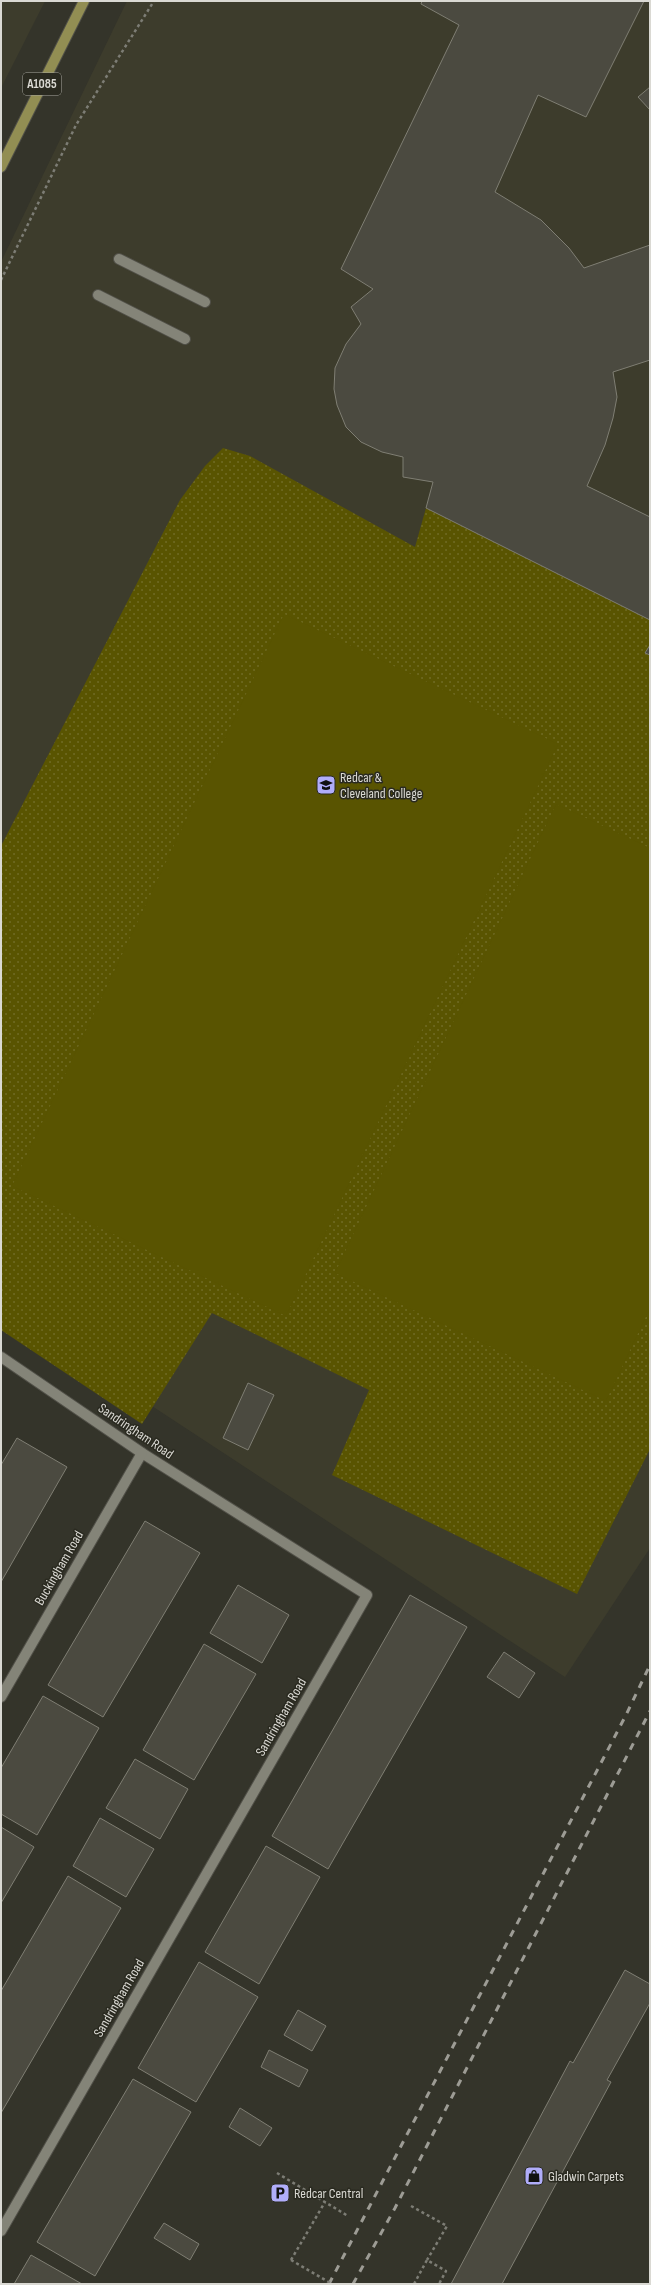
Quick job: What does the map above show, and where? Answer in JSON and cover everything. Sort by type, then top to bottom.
[{"type":"main road","name":"A1085","points":[[1,167],[84,1]]},
{"type":"street","points":[[119,259],[204,302]]},
{"type":"street","points":[[98,295],[185,339]]},
{"type":"street","name":"Sandringham Road","points":[[1,1357],[142,1453],[367,1595],[1,2231]]},
{"type":"street","name":"Buckingham Road","points":[[1,1697],[142,1453]]},
{"type":"path","points":[[1,280],[76,125],[154,1]]},
{"type":"path","points":[[277,2173],[348,2216]]},
{"type":"path","points":[[325,2202],[291,2260],[332,2284]]},
{"type":"path","points":[[411,2206],[447,2226],[414,2284]]},
{"type":"path","points":[[427,2260],[446,2271],[439,2284]]},
{"type":"shaded area","points":[[1,1],[45,1],[1,88]]},
{"type":"shaded area","name":"Redcar & Cleveland College","points":[[127,1],[650,1],[650,1548],[565,1677],[1,1307],[1,262]]},
{"type":"shaded area","points":[[223,448],[250,456],[415,547],[426,508],[650,620],[650,645],[645,653],[650,655],[650,1449],[577,1594],[332,1475],[369,1390],[212,1313],[142,1424],[1,1330],[1,846],[180,500],[205,466]]},
{"type":"shaded area","points":[[284,614],[558,744],[286,1316],[12,1186]]},
{"type":"shaded area","points":[[556,804],[650,848],[650,1308],[606,1401],[335,1273]]},
{"type":"building","points":[[422,1],[644,1],[586,117],[538,95],[495,192],[541,220],[569,248],[584,268],[650,245],[650,360],[613,372],[617,397],[613,418],[605,445],[587,486],[650,517],[650,620],[426,508],[433,482],[403,477],[403,457],[382,452],[361,442],[346,427],[337,405],[334,389],[335,368],[346,344],[361,324],[351,307],[373,289],[341,269],[459,25],[421,4]]},
{"type":"building","points":[[650,87],[650,110],[638,97]]},
{"type":"building","points":[[650,645],[650,655],[645,653]]},
{"type":"building","points":[[248,1383],[274,1395],[248,1450],[223,1438]]},
{"type":"building","points":[[17,1438],[67,1467],[1,1582],[1,1465]]},
{"type":"building","points":[[145,1521],[200,1553],[103,1717],[48,1685]]},
{"type":"building","points":[[238,1585],[289,1615],[262,1663],[210,1633]]},
{"type":"building","points":[[410,1595],[467,1627],[328,1869],[272,1836]]},
{"type":"building","points":[[204,1644],[256,1674],[194,1780],[143,1750]]},
{"type":"building","points":[[504,1652],[535,1673],[519,1698],[487,1677]]},
{"type":"building","points":[[43,1696],[99,1728],[37,1835],[1,1814],[1,1768]]},
{"type":"building","points":[[135,1759],[188,1789],[160,1839],[106,1808]]},
{"type":"building","points":[[100,1818],[154,1849],[126,1897],[73,1866]]},
{"type":"building","points":[[1,1827],[34,1847],[1,1903]]},
{"type":"building","points":[[266,1846],[320,1877],[259,1984],[205,1952]]},
{"type":"building","points":[[68,1876],[121,1908],[1,2113],[1,1991]]},
{"type":"building","points":[[199,1962],[258,1997],[196,2102],[138,2068]]},
{"type":"building","points":[[625,1970],[650,1984],[650,2003],[607,2080],[611,2082],[502,2284],[451,2284],[570,2061],[573,2063]]},
{"type":"building","points":[[298,2010],[326,2026],[312,2051],[284,2035]]},
{"type":"building","points":[[269,2050],[308,2070],[299,2087],[261,2067]]},
{"type":"building","points":[[133,2079],[191,2112],[95,2276],[37,2242]]},
{"type":"building","points":[[240,2108],[272,2128],[260,2146],[229,2127]]},
{"type":"building","points":[[164,2223],[199,2244],[190,2260],[154,2238]]},
{"type":"building","points":[[31,2255],[82,2284],[14,2284]]},
{"type":"railway","points":[[329,2284],[626,1715],[650,1665]]},
{"type":"railway","points":[[353,2284],[395,2208],[650,1711]]},
{"type":"place","name":"Redcar & Cleveland College","points":[[326,785]]},
{"type":"place","name":"Gladwin Carpets","points":[[534,2176]]},
{"type":"place","name":"Redcar Central","points":[[280,2193]]}]
